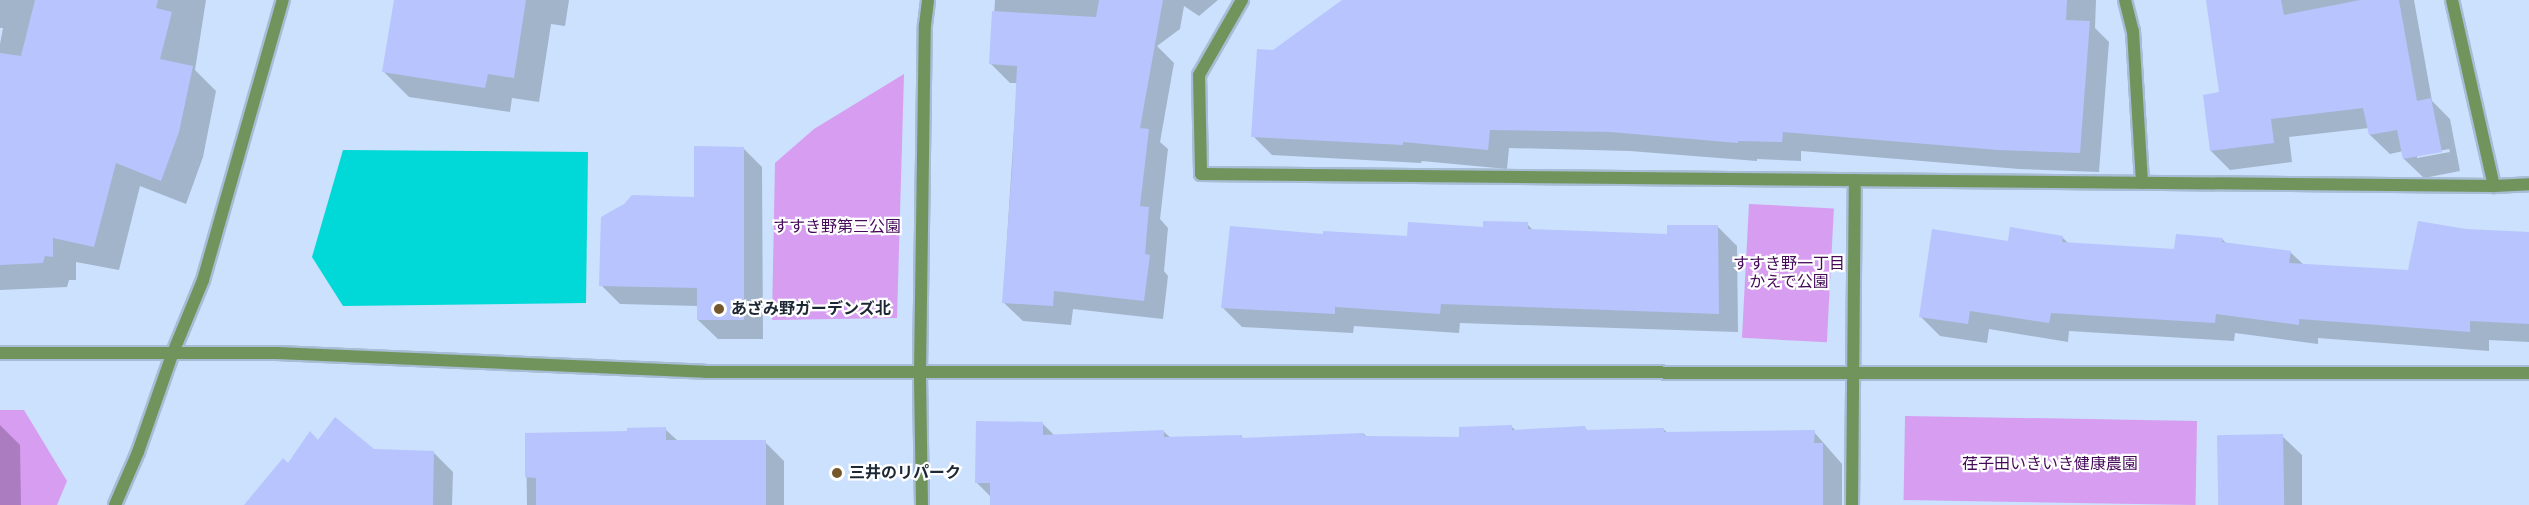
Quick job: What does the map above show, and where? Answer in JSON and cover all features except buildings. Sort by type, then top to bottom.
[{"type":"street","points":[[115,505],[138,452],[172,355],[203,280],[283,0]]},
{"type":"street","points":[[922,505],[920,371],[925,25],[928,0]]},
{"type":"street","points":[[1242,0],[1199,75],[1201,174],[2494,186],[2529,184]]},
{"type":"street","points":[[2125,0],[2133,31],[2142,183]]},
{"type":"street","points":[[2452,0],[2494,186]]},
{"type":"street","points":[[1852,505],[1855,180]]},
{"type":"street","points":[[0,353],[172,355],[277,353],[705,372],[2529,373]]},
{"type":"green space","name":"すすき野第三公園","points":[[904,74],[897,318],[772,320],[775,163],[814,129]]},
{"type":"green space","name":"すすき野一丁目 かえで公園","points":[[1749,204],[1834,208],[1827,342],[1742,338]]},
{"type":"green space","points":[[0,410],[24,410],[67,481],[57,505],[0,505]]},
{"type":"green space","name":"荏子田いきいき健康農園","points":[[1905,416],[2197,421],[2196,505],[1904,500]]},
{"type":"shaded area","points":[[343,150],[588,152],[586,303],[343,306],[312,257]]},
{"type":"place","name":"あざみ野ガーデンズ北","points":[[719,309]]},
{"type":"place","name":"三井のリパーク","points":[[837,473]]}]
